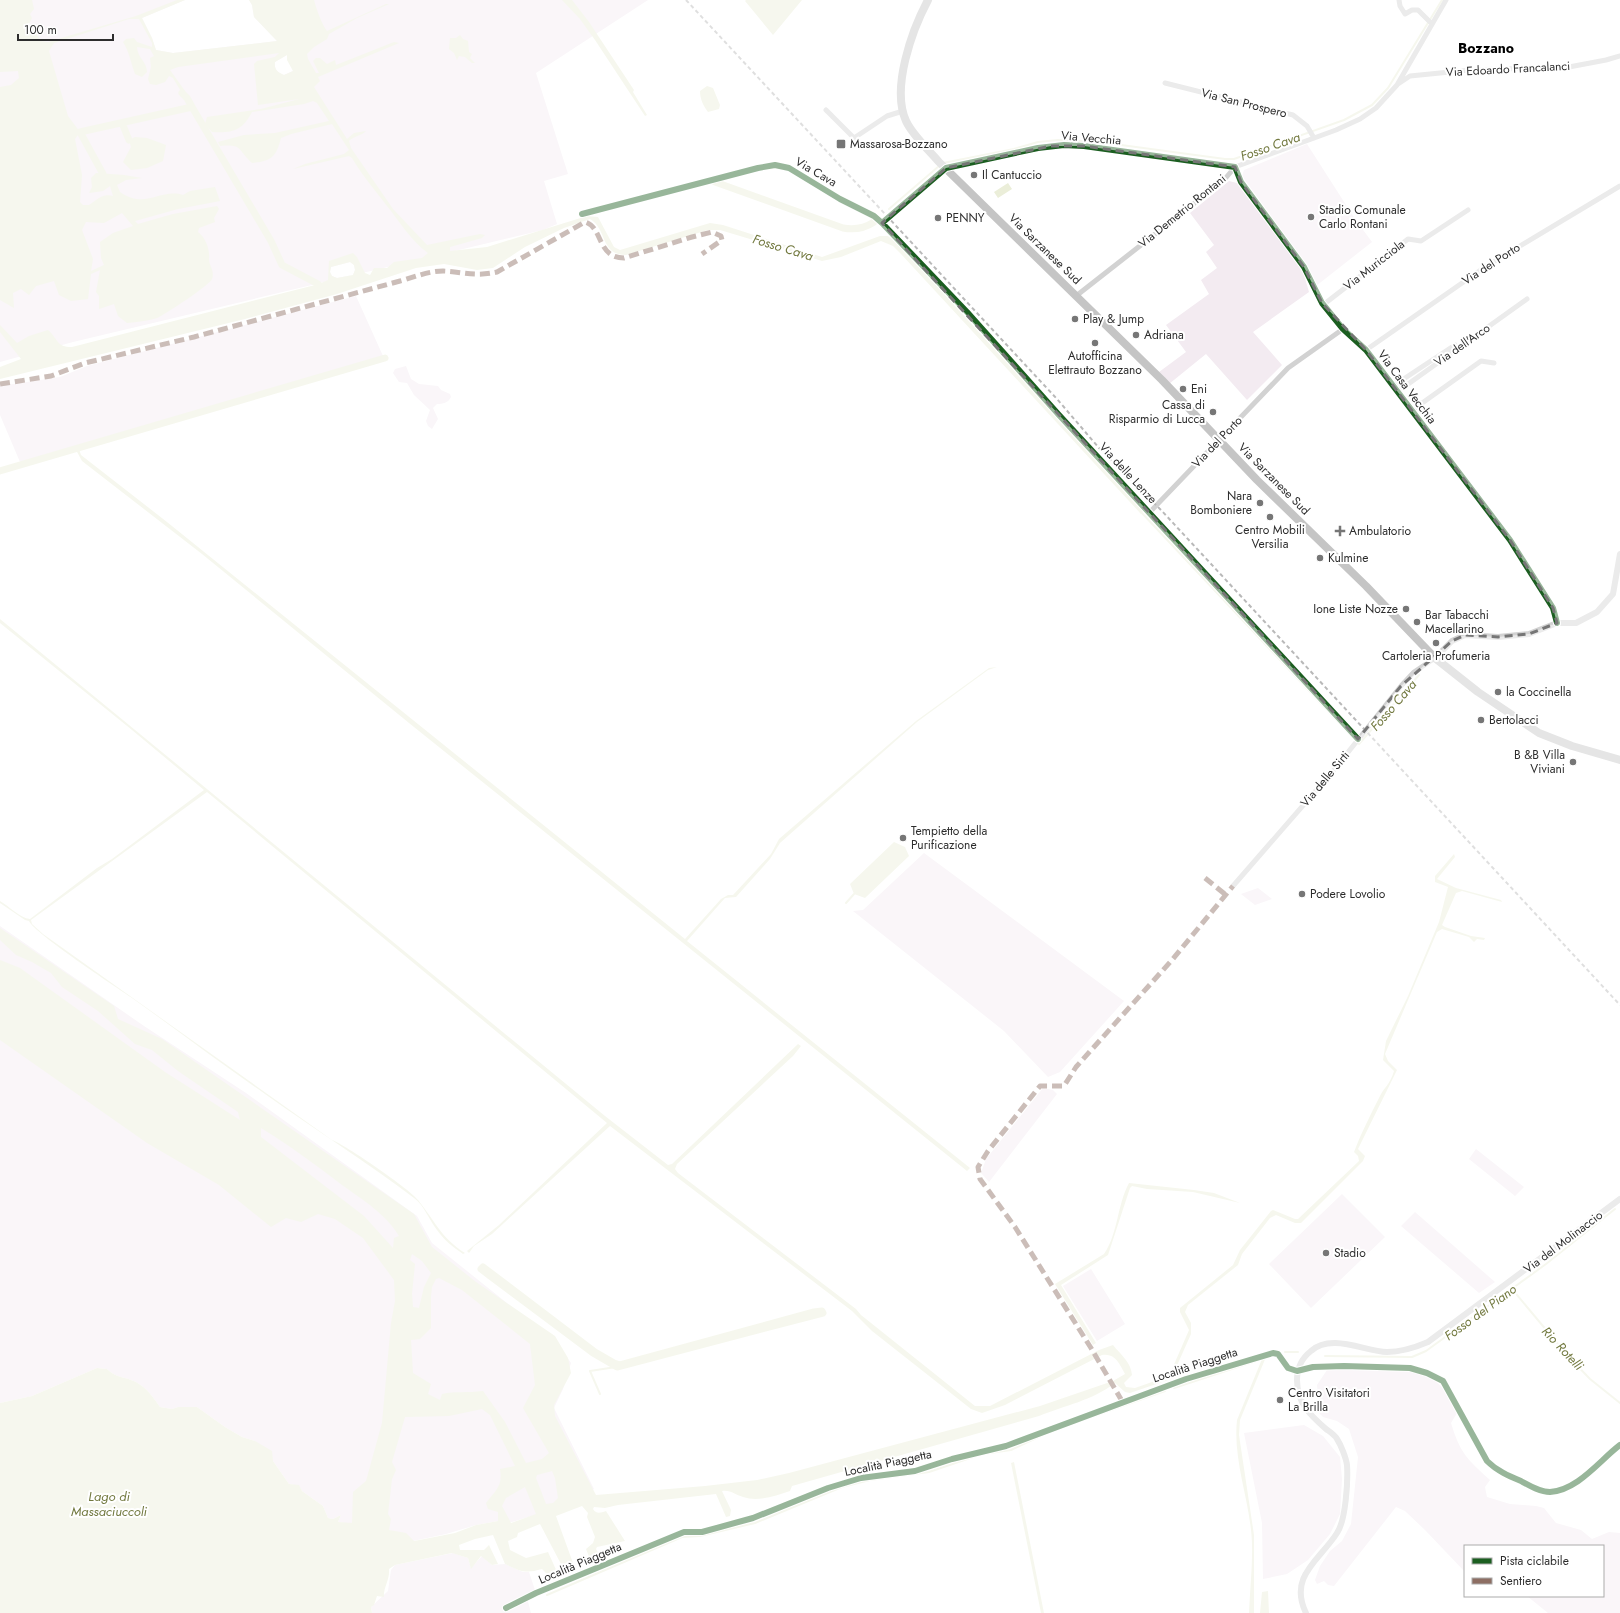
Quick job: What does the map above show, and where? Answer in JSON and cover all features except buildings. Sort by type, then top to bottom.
[{"type":"main road","points":[[903,111],[901,95],[907,59],[918,20],[928,0]]},
{"type":"main road","name":"Via Sarzanese Sud","points":[[903,111],[910,127],[943,166],[1166,384],[1257,480],[1366,586],[1435,658],[1478,692],[1539,733],[1560,742],[1620,760]]},
{"type":"street","points":[[1399,0],[1400,6],[1405,14],[1412,10],[1418,10],[1429,22]]},
{"type":"street","name":"Via Demetrio Rontani","points":[[1076,296],[1224,180],[1235,167],[1312,134],[1360,119],[1376,108],[1397,85],[1429,22],[1446,0]]},
{"type":"street","name":"Via Edoardo Francalanci","points":[[1397,85],[1410,76],[1470,70],[1569,67],[1620,56]]},
{"type":"street","name":"Via San Prospero","points":[[1165,83],[1293,114],[1312,134]]},
{"type":"street","points":[[826,110],[854,138],[887,116],[903,111]]},
{"type":"street","name":"Via Vecchia","points":[[943,166],[1038,148],[1064,145],[1235,167]]},
{"type":"street","name":"Via Cava","points":[[582,214],[758,168],[775,165],[789,168],[840,199],[874,216],[882,223]]},
{"type":"street","points":[[882,223],[943,166]]},
{"type":"street","name":"Via Casa Vecchia","points":[[1235,167],[1240,182],[1304,267],[1324,305],[1343,329],[1366,350],[1510,540],[1553,608],[1558,623]]},
{"type":"street","name":"Via del Porto","points":[[1366,350],[1485,267],[1620,186]]},
{"type":"street","name":"Via Muricciola","points":[[1324,305],[1408,239],[1421,241],[1468,210]]},
{"type":"street","name":"Via delle Lenze","points":[[882,223],[967,312],[1356,741]]},
{"type":"street","name":"Via dell'Arco","points":[[1397,392],[1527,299]]},
{"type":"street","name":"Via del Porto","points":[[1149,513],[1288,368],[1343,329]]},
{"type":"street","name":"Via Casa Vecchia","points":[[1393,386],[1455,345]]},
{"type":"street","points":[[1411,411],[1481,361],[1494,363]]},
{"type":"street","points":[[1435,658],[1452,641],[1465,635],[1510,637],[1529,634],[1558,623],[1576,623],[1597,612],[1613,594],[1620,554]]},
{"type":"street","name":"Via delle Sirti","points":[[1233,886],[1401,686],[1414,672],[1435,658]]},
{"type":"street","name":"Via del Molinaccio","points":[[1297,1371],[1303,1359],[1312,1350],[1323,1345],[1336,1343],[1395,1352],[1415,1348],[1428,1342],[1620,1199]]},
{"type":"street","name":"Località Piaggetta","points":[[506,1608],[536,1593],[684,1532],[702,1532],[753,1518],[828,1488],[861,1478],[915,1471],[952,1459],[1006,1446],[1122,1401],[1186,1379],[1265,1355],[1278,1354],[1288,1368],[1297,1371]]},
{"type":"street","points":[[1306,1613],[1300,1600],[1303,1576],[1338,1532],[1346,1498],[1347,1463],[1337,1438],[1309,1414],[1302,1404],[1298,1393],[1297,1371],[1313,1368],[1344,1366],[1410,1368],[1427,1373],[1443,1381],[1488,1461],[1495,1468],[1541,1490],[1550,1492],[1580,1479],[1620,1445]]},
{"type":"highlighted area","points":[[1051,146],[1084,146],[1235,167],[1241,182],[1304,267],[1322,303],[1366,350],[1510,540],[1553,608],[1557,623],[1529,634],[1498,637],[1465,635],[1452,641],[1401,686],[1358,739],[882,223],[946,168]]},
{"type":"shaded area","points":[[0,0],[185,0],[142,18],[156,50],[173,53],[277,41],[254,17],[252,5],[249,0],[648,0],[536,73],[568,174],[544,181],[557,224],[543,230],[73,342],[0,362]],"holes":[[[287,55],[293,71],[284,75],[276,70],[275,62]],[[350,262],[354,265],[355,270],[353,275],[337,278],[332,276],[330,272],[331,267]]]},
{"type":"shaded area","name":"Stadio Comunale Carlo Rontani","points":[[1307,144],[1355,219],[1372,242],[1316,286],[1306,265],[1242,176],[1244,170]]},
{"type":"shaded area","points":[[1229,181],[1237,183],[1302,268],[1309,292],[1253,332],[1282,365],[1247,400],[1206,354],[1169,384],[1159,372],[1186,352],[1166,325],[1209,294],[1201,280],[1217,268],[1206,252],[1214,245],[1190,213]]},
{"type":"shaded area","points":[[356,296],[383,356],[20,462],[0,415],[0,386],[60,377],[87,366]]},
{"type":"shaded area","points":[[406,366],[411,379],[419,384],[438,386],[441,390],[450,394],[451,397],[447,402],[437,404],[433,408],[438,419],[432,429],[428,426],[426,421],[430,410],[414,395],[407,383],[399,382],[393,373],[395,369]]},
{"type":"shaded area","points":[[924,853],[1124,1001],[1060,1072],[1048,1077],[1004,1031],[853,911],[863,910]]},
{"type":"shaded area","points":[[1258,888],[1272,899],[1255,905],[1241,894]]},
{"type":"shaded area","points":[[0,926],[144,1026],[246,1093],[417,1216],[432,1243],[557,1343],[571,1363],[563,1389],[554,1408],[594,1489],[535,1515],[512,1522],[498,1521],[476,1525],[446,1534],[413,1541],[389,1530],[338,1522],[341,1515],[333,1519],[328,1518],[323,1506],[302,1491],[299,1486],[289,1484],[273,1461],[255,1441],[242,1437],[197,1407],[178,1407],[172,1409],[160,1407],[150,1393],[140,1384],[118,1376],[107,1369],[97,1368],[32,1396],[0,1403]]},
{"type":"shaded area","points":[[1043,1088],[1053,1090],[1057,1094],[989,1182],[981,1173],[986,1159]]},
{"type":"shaded area","points":[[1476,1149],[1524,1187],[1515,1196],[1469,1159]]},
{"type":"shaded area","points":[[1342,1194],[1385,1237],[1311,1308],[1269,1264]]},
{"type":"shaded area","points":[[1415,1212],[1495,1282],[1479,1293],[1401,1226]]},
{"type":"shaded area","points":[[1091,1269],[1125,1324],[1097,1341],[1063,1286]]},
{"type":"shaded area","points":[[1327,1370],[1415,1370],[1424,1374],[1441,1386],[1449,1397],[1457,1413],[1451,1423],[1461,1449],[1470,1461],[1490,1480],[1485,1487],[1487,1497],[1510,1504],[1544,1508],[1556,1523],[1581,1530],[1592,1539],[1609,1532],[1620,1533],[1620,1613],[1548,1613],[1528,1597],[1604,1597],[1604,1545],[1464,1545],[1464,1571],[1405,1511],[1396,1507],[1334,1586],[1328,1585],[1324,1581],[1317,1584],[1315,1580],[1320,1566],[1330,1551],[1342,1541],[1351,1524],[1358,1457],[1349,1429],[1337,1421],[1323,1417],[1315,1409],[1318,1397],[1317,1385]]},
{"type":"shaded area","points":[[1304,1425],[1323,1436],[1340,1457],[1342,1479],[1340,1514],[1330,1534],[1308,1560],[1287,1574],[1263,1579],[1262,1523],[1244,1433]]},
{"type":"shaded area","points":[[453,1553],[468,1558],[471,1568],[482,1556],[492,1565],[505,1564],[523,1572],[529,1572],[535,1590],[526,1594],[531,1613],[372,1613],[371,1607],[388,1591],[391,1570],[395,1565]]},
{"type":"water","points":[[0,0],[32,0],[34,9],[30,14],[32,18],[28,26],[34,30],[41,41],[48,42],[136,16],[177,0],[185,0],[142,18],[156,50],[173,53],[277,41],[254,17],[252,5],[249,0],[314,0],[321,21],[327,31],[389,4],[357,18],[329,34],[327,39],[314,47],[307,54],[308,59],[316,73],[319,73],[313,61],[316,58],[320,58],[327,64],[335,60],[336,65],[394,42],[399,43],[318,77],[320,81],[314,87],[347,139],[354,133],[366,131],[349,141],[351,148],[393,209],[427,245],[480,234],[485,235],[482,238],[450,247],[450,251],[487,247],[587,216],[598,217],[614,247],[620,250],[710,223],[723,225],[822,257],[880,236],[888,236],[900,246],[1143,511],[1141,514],[901,254],[893,246],[881,241],[841,257],[822,261],[720,230],[708,230],[626,255],[618,254],[612,251],[599,228],[590,219],[564,228],[525,247],[493,268],[477,270],[444,264],[416,268],[337,294],[245,319],[0,379],[0,367],[21,359],[0,332],[0,325],[17,343],[29,336],[48,330],[60,344],[67,347],[72,347],[319,284],[328,280],[329,261],[353,253],[357,257],[365,273],[370,275],[374,268],[387,268],[394,262],[422,258],[428,253],[416,243],[406,231],[349,156],[293,169],[305,164],[344,154],[349,150],[332,124],[291,134],[281,138],[275,154],[269,159],[259,162],[252,163],[237,147],[220,146],[218,142],[244,135],[275,133],[329,121],[317,103],[313,101],[304,104],[252,112],[244,123],[236,130],[212,132],[205,124],[207,117],[261,109],[299,99],[258,105],[254,64],[257,61],[275,57],[279,53],[178,67],[170,70],[185,91],[182,93],[173,78],[169,76],[165,82],[156,85],[150,84],[148,79],[151,67],[150,58],[154,56],[150,49],[137,47],[137,51],[147,68],[147,72],[142,77],[135,74],[123,42],[126,39],[134,38],[137,42],[152,47],[152,43],[139,19],[129,19],[54,43],[49,51],[68,116],[80,132],[75,139],[82,175],[80,202],[83,205],[89,205],[103,196],[113,196],[110,186],[103,191],[89,193],[92,187],[91,178],[96,173],[142,178],[126,180],[117,185],[120,192],[129,197],[138,199],[167,194],[183,195],[190,191],[215,187],[220,201],[178,209],[135,221],[138,224],[173,214],[217,206],[219,209],[214,218],[215,222],[199,228],[198,232],[203,237],[208,248],[209,262],[213,273],[212,279],[196,293],[161,316],[142,321],[127,323],[118,316],[114,304],[99,309],[99,296],[96,292],[100,270],[91,274],[88,299],[71,301],[59,295],[54,281],[36,286],[29,295],[21,289],[13,293],[14,308],[0,300],[0,87],[11,85],[19,78],[18,71],[0,72]],"holes":[[[287,55],[287,60],[293,71],[284,75],[276,70],[275,62]],[[122,213],[133,226],[113,233],[100,242],[101,258],[104,265],[91,271],[93,259],[82,230],[86,222],[104,223]],[[350,262],[354,265],[355,270],[353,275],[337,278],[332,276],[330,272],[331,267]]]},
{"type":"water","points":[[562,0],[572,0],[589,22],[634,90],[633,92],[647,115],[645,116],[580,19]]},
{"type":"water","points":[[802,0],[773,35],[745,1]]},
{"type":"water","points":[[460,35],[463,39],[468,41],[469,52],[472,54],[470,58],[475,63],[472,63],[465,57],[459,56],[457,60],[454,53],[449,49],[450,38],[456,38]]},
{"type":"water","points":[[707,86],[713,88],[720,105],[719,109],[708,112],[702,102],[700,91]]},
{"type":"water","points":[[135,137],[147,138],[166,145],[163,161],[147,168],[131,170],[123,162],[131,147],[129,140]]},
{"type":"water","points":[[1008,183],[1012,189],[998,198],[994,192]]},
{"type":"water","points":[[79,449],[81,455],[167,522],[685,939],[721,899],[728,895],[733,895],[771,854],[779,839],[916,721],[989,668],[997,667],[988,670],[917,722],[780,843],[770,859],[736,897],[725,898],[687,941],[970,1168],[967,1171],[409,723],[202,554],[82,461],[76,450]]},
{"type":"water","name":"Lago di Massaciuccoli","points":[[0,619],[605,1116],[668,1165],[672,1164],[798,1044],[801,1046],[793,1056],[677,1164],[675,1169],[678,1173],[856,1309],[861,1315],[975,1406],[990,1406],[1099,1350],[1113,1345],[1130,1366],[1132,1375],[1124,1383],[1126,1387],[1135,1388],[1169,1376],[1189,1330],[1180,1312],[1180,1308],[1233,1265],[1240,1250],[1271,1211],[1273,1210],[1298,1219],[1359,1161],[1358,1156],[1354,1152],[1379,1098],[1391,1080],[1394,1071],[1383,1060],[1386,1041],[1408,996],[1439,922],[1448,887],[1435,882],[1435,876],[1454,854],[1455,857],[1437,879],[1456,888],[1501,900],[1502,902],[1462,891],[1456,893],[1442,925],[1471,936],[1485,938],[1484,940],[1477,939],[1474,942],[1469,937],[1442,929],[1437,932],[1385,1054],[1388,1061],[1397,1070],[1358,1149],[1365,1156],[1363,1161],[1301,1223],[1295,1223],[1276,1215],[1270,1218],[1242,1254],[1238,1265],[1188,1305],[1185,1312],[1191,1323],[1191,1334],[1171,1379],[1130,1393],[1125,1392],[1115,1383],[1088,1398],[1039,1416],[792,1486],[790,1491],[761,1499],[749,1498],[731,1492],[722,1491],[731,1510],[730,1516],[726,1517],[716,1494],[618,1505],[605,1508],[594,1507],[594,1511],[600,1513],[606,1511],[625,1541],[597,1547],[596,1549],[602,1560],[592,1564],[586,1549],[593,1543],[595,1537],[587,1517],[588,1513],[582,1506],[556,1516],[573,1563],[562,1566],[540,1524],[518,1533],[517,1537],[508,1541],[510,1550],[526,1558],[548,1552],[558,1574],[549,1576],[542,1569],[523,1571],[505,1564],[493,1535],[475,1539],[459,1545],[460,1550],[484,1550],[489,1545],[498,1564],[492,1565],[481,1556],[471,1569],[468,1558],[452,1553],[395,1565],[389,1569],[384,1590],[384,1597],[377,1596],[374,1605],[371,1607],[372,1613],[0,1613],[0,1403],[32,1396],[97,1368],[107,1369],[118,1376],[140,1384],[150,1393],[160,1407],[172,1409],[178,1407],[197,1407],[242,1437],[255,1441],[272,1451],[273,1461],[289,1484],[299,1485],[302,1491],[323,1506],[328,1518],[333,1519],[341,1515],[338,1522],[352,1523],[353,1492],[366,1481],[382,1423],[391,1323],[395,1301],[394,1280],[363,1238],[335,1219],[318,1214],[301,1222],[286,1218],[271,1227],[219,1185],[147,1143],[0,1040],[0,960],[20,968],[165,1072],[240,1120],[238,1112],[178,1071],[152,1050],[135,1044],[98,1011],[62,987],[51,973],[16,955],[0,940],[0,928],[114,1006],[118,1019],[162,1039],[414,1214],[432,1247],[476,1282],[555,1336],[568,1358],[571,1373],[554,1405],[555,1416],[596,1495],[705,1486],[757,1480],[789,1473],[1040,1406],[1113,1381],[1125,1374],[1119,1363],[1113,1357],[1102,1355],[1005,1405],[982,1413],[971,1409],[872,1331],[852,1311],[610,1126],[492,1234],[474,1246],[469,1253],[467,1251],[499,1225],[607,1123],[207,792],[31,920],[32,924],[43,934],[332,1140],[363,1158],[403,1187],[418,1200],[444,1235],[465,1253],[463,1254],[443,1237],[418,1201],[76,960],[45,937],[34,927],[29,921],[25,920],[0,903],[0,901],[18,914],[30,919],[204,790],[0,623]],"holes":[[[261,1128],[302,1155],[374,1208],[388,1221],[399,1236],[394,1238],[393,1248],[364,1216],[261,1137]],[[412,1254],[422,1261],[431,1273],[424,1287],[419,1308],[413,1307],[412,1294],[415,1264],[410,1260]],[[439,1278],[462,1290],[530,1344],[535,1385],[523,1408],[549,1453],[542,1459],[526,1463],[505,1422],[483,1391],[442,1394],[440,1400],[428,1394],[431,1384],[413,1373],[411,1340],[420,1339],[431,1328],[432,1287],[436,1279]],[[482,1409],[490,1415],[515,1466],[500,1469],[500,1484],[486,1503],[488,1509],[498,1512],[498,1521],[476,1525],[455,1533],[414,1541],[406,1533],[389,1530],[391,1519],[388,1514],[392,1479],[396,1470],[392,1462],[405,1417],[449,1416]],[[552,1471],[555,1478],[558,1498],[553,1503],[546,1504],[536,1478],[537,1475]],[[525,1487],[536,1514],[511,1523],[502,1506],[506,1498]]]},
{"type":"water","points":[[894,842],[905,847],[909,856],[865,898],[854,894],[850,884]]},
{"type":"water","points":[[1129,1183],[1214,1193],[1240,1203],[1193,1192],[1147,1189],[1132,1186],[1130,1188],[1108,1255],[1061,1285],[1096,1343],[1093,1345],[1055,1284],[1104,1254],[1112,1238],[1122,1201]]},
{"type":"water","points":[[1266,1357],[1240,1420],[1239,1435],[1254,1535],[1254,1613],[1249,1613],[1252,1540],[1236,1434],[1237,1420],[1262,1359]]},
{"type":"water","points":[[1014,1462],[1044,1613],[1041,1613],[1011,1463]]},
{"type":"water","points":[[1268,1591],[1269,1613],[1260,1613],[1262,1592]]},
{"type":"waterway","name":"Fosso Cava","points":[[943,163],[1014,149],[1038,142],[1058,140],[1099,142],[1234,159],[1344,120],[1372,105],[1388,88],[1442,0]]},
{"type":"waterway","points":[[182,93],[192,107]]},
{"type":"waterway","points":[[103,174],[80,132],[192,107],[271,241],[282,265],[318,284]]},
{"type":"waterway","points":[[122,123],[129,140]]},
{"type":"waterway","name":"Fosso Cava","points":[[889,209],[939,166]]},
{"type":"waterway","points":[[715,182],[843,228],[859,228],[874,222]]},
{"type":"waterway","points":[[0,471],[385,358]]},
{"type":"waterway","name":"Fosso Cava","points":[[1140,511],[1359,744],[1419,675]]},
{"type":"waterway","points":[[846,903],[854,894]]},
{"type":"waterway","name":"Fosso del Piano","points":[[1325,1356],[1412,1357],[1426,1351],[1546,1264],[1615,1209]]},
{"type":"waterway","points":[[483,1267],[595,1352],[620,1365],[814,1312],[822,1311],[823,1313],[617,1367],[593,1353],[481,1269],[483,1267]]},
{"type":"waterway","name":"Rio Rotelli","points":[[1512,1289],[1568,1356],[1590,1379],[1620,1403]]},
{"type":"waterway","name":"Fosso del Piano","points":[[1285,1352],[1298,1352]]},
{"type":"waterway","name":"Fosso del Piano","points":[[1174,1388],[1256,1361]]},
{"type":"waterway","points":[[600,1394],[590,1371],[616,1367]]},
{"type":"waterway","name":"Fosso del Piano","points":[[1077,1422],[1165,1391]]},
{"type":"waterway","name":"Fosso del Piano","points":[[983,1454],[1011,1450],[1049,1432]]},
{"type":"waterway","name":"Fosso del Piano","points":[[547,1595],[682,1537],[700,1536],[755,1523],[842,1487],[870,1480],[929,1472],[979,1455]]},
{"type":"railway","points":[[686,0],[1057,399],[1099,448],[1161,510],[1620,1005]]},
{"type":"marked path","points":[[0,384],[51,376],[85,363],[194,337],[427,273],[437,271],[470,274],[497,272],[585,222],[591,225],[595,230],[609,253],[615,257],[624,258],[712,232],[721,236],[722,240],[702,254]]},
{"type":"marked path","points":[[1205,878],[1226,895]]},
{"type":"marked path","points":[[1122,1401],[1091,1348],[1015,1227],[980,1179],[978,1167],[988,1151],[1040,1086],[1064,1086],[1076,1067],[1172,960],[1233,886]]},
{"type":"cycle path","points":[[882,223],[946,168],[1038,148],[1064,145],[1084,146],[1235,167],[1241,182],[1304,267],[1322,303],[1343,329],[1366,350],[1510,540],[1553,608],[1557,623]]},
{"type":"cycle path","points":[[582,214],[758,168],[775,165],[789,168],[840,199],[874,216],[967,312],[1059,415],[1358,739]]},
{"type":"cycle path","points":[[506,1608],[536,1593],[684,1532],[702,1532],[753,1518],[828,1488],[861,1478],[915,1471],[952,1459],[1006,1446],[1186,1379],[1273,1353],[1278,1354],[1288,1368],[1297,1371],[1313,1367],[1344,1366],[1410,1368],[1427,1373],[1443,1381],[1487,1461],[1503,1473],[1543,1491],[1550,1492],[1570,1486],[1588,1474],[1620,1445]]},
{"type":"place","name":"Massarosa-Bozzano","points":[[841,144]]},
{"type":"place","name":"Il Cantuccio","points":[[974,175]]},
{"type":"place","name":"Stadio Comunale Carlo Rontani","points":[[1311,217]]},
{"type":"place","name":"PENNY","points":[[938,218]]},
{"type":"place","name":"Play & Jump","points":[[1075,319]]},
{"type":"place","name":"Adriana","points":[[1136,335]]},
{"type":"place","name":"Autofficina Elettrauto Bozzano","points":[[1095,343]]},
{"type":"place","name":"Eni","points":[[1183,389]]},
{"type":"place","name":"Cassa di Risparmio di Lucca","points":[[1213,412]]},
{"type":"place","name":"Nara Bomboniere","points":[[1260,503]]},
{"type":"place","name":"Centro Mobili Versilia","points":[[1270,517]]},
{"type":"place","name":"Ambulatorio","points":[[1340,531]]},
{"type":"place","name":"Kulmine","points":[[1320,558]]},
{"type":"place","name":"Ione Liste Nozze","points":[[1406,609]]},
{"type":"place","name":"Bar Tabacchi Macellarino","points":[[1417,622]]},
{"type":"place","name":"Cartoleria Profumeria","points":[[1436,643]]},
{"type":"place","name":"la Coccinella","points":[[1498,692]]},
{"type":"place","name":"Bertolacci","points":[[1481,720]]},
{"type":"place","name":"B &B Villa Viviani","points":[[1573,762]]},
{"type":"place","name":"Tempietto della Purificazione","points":[[903,838]]},
{"type":"place","name":"Podere Lovolio","points":[[1302,894]]},
{"type":"place","name":"Stadio","points":[[1326,1253]]},
{"type":"place","name":"Centro Visitatori La Brilla","points":[[1280,1400]]},
{"type":"district","name":"Bozzano","points":[[1486,48]]}]
